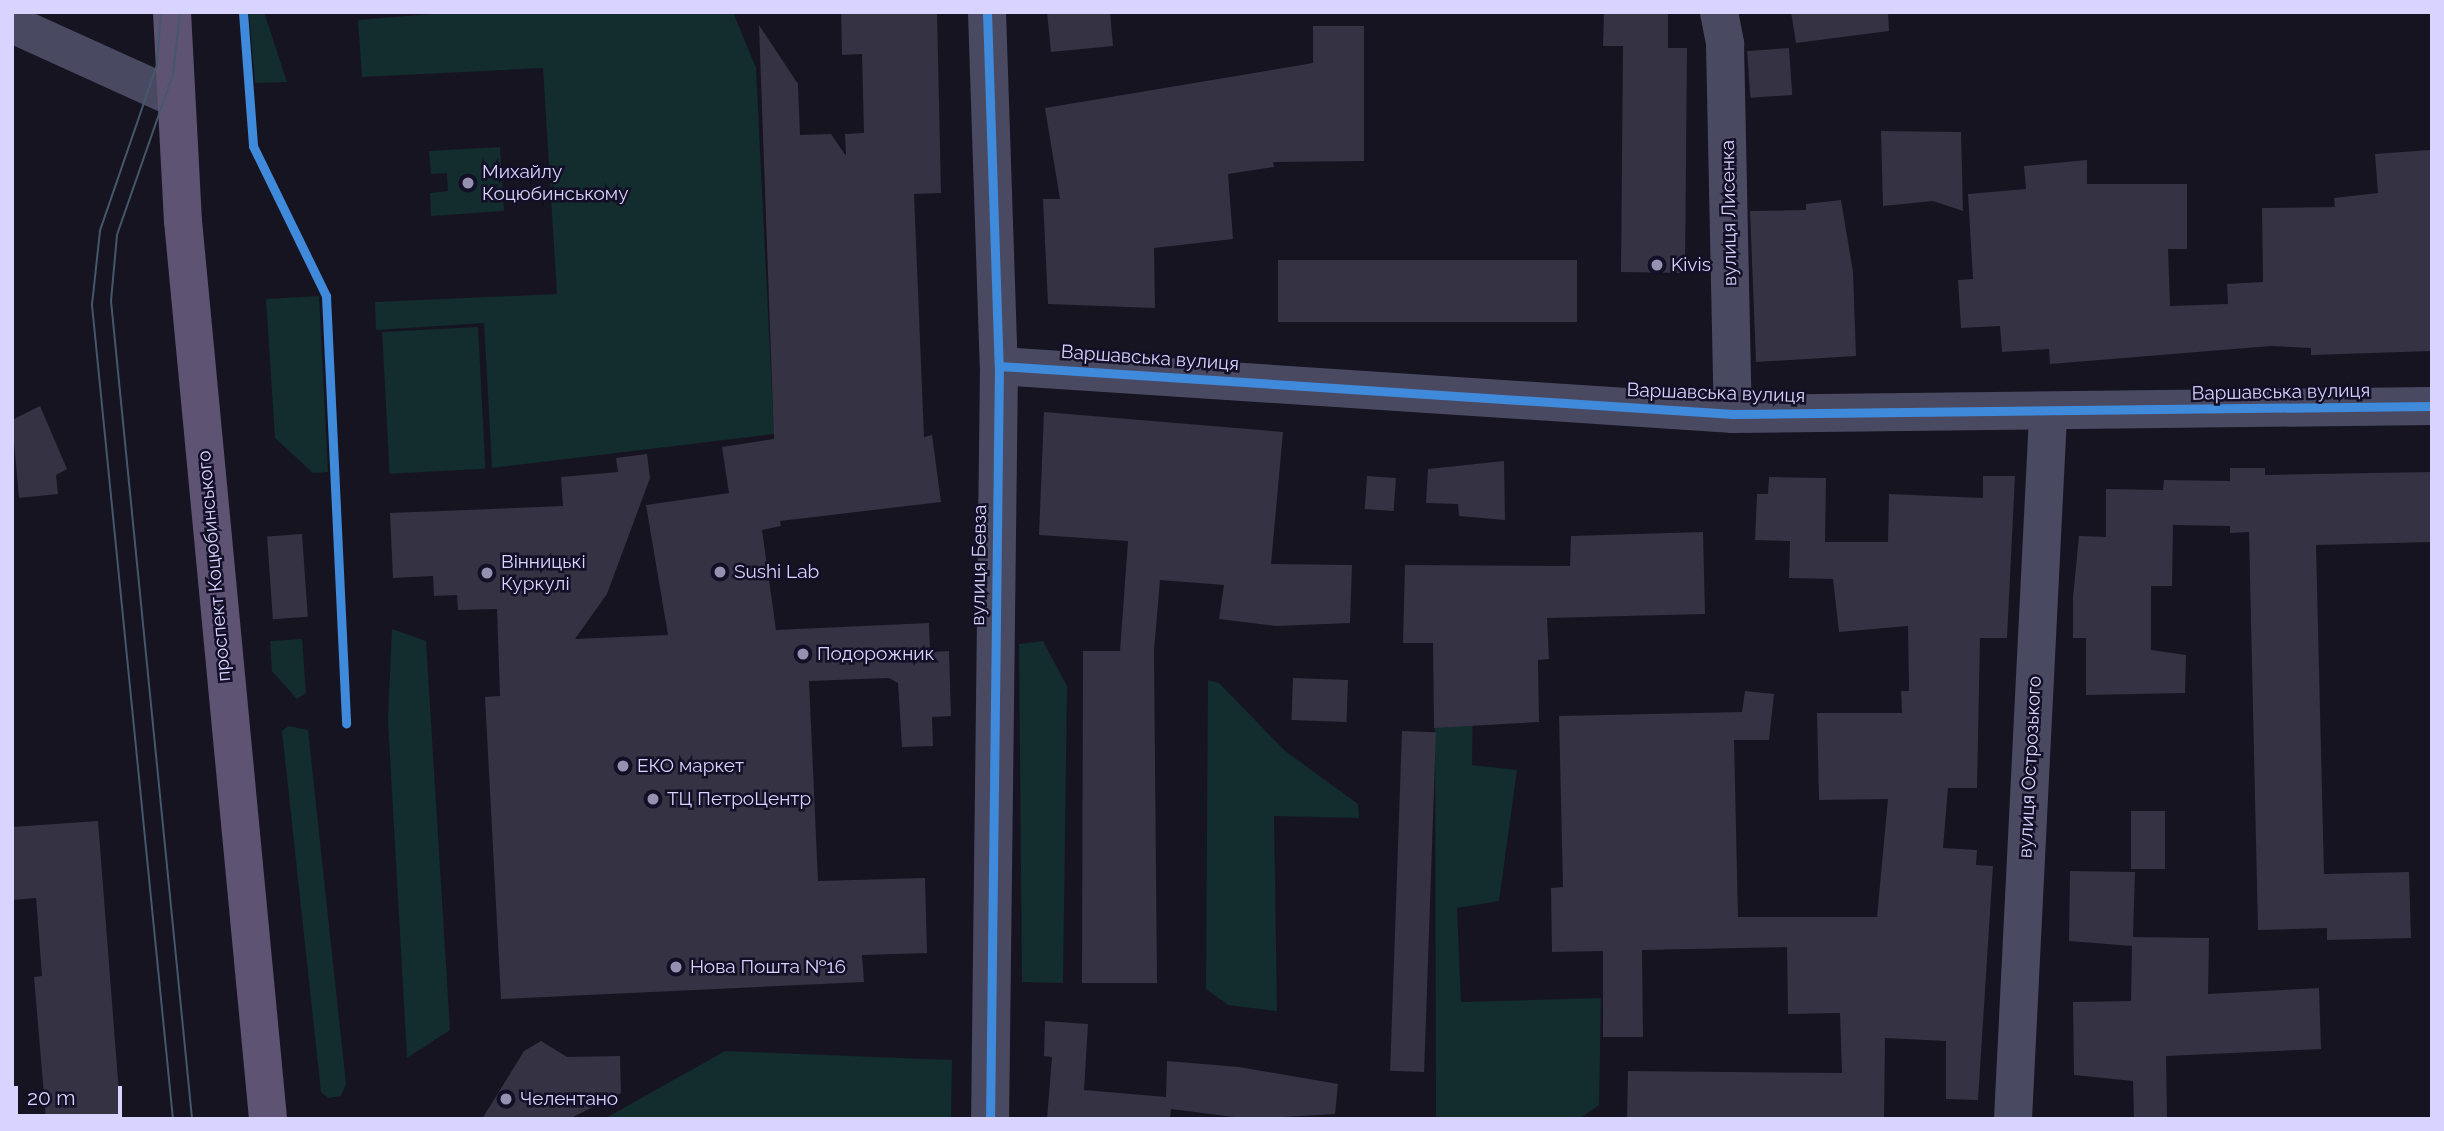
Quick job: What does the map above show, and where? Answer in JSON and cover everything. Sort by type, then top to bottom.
[{"type":"main road","name":"проспект Коцюбинського","points":[[172,12],[173,97],[268,1119]]},
{"type":"street","name":"вулиця Бевза","points":[[986,12],[999,366],[990,1119]]},
{"type":"street","name":"вулиця Лисенка","points":[[1719,12],[1725,44],[1733,414]]},
{"type":"street","points":[[12,24],[173,97]]},
{"type":"street","name":"Варшавська вулиця","points":[[999,366],[1733,414],[2048,415],[2432,406]]},
{"type":"street","name":"вулиця Острозького","points":[[2013,1119],[2048,415]]},
{"type":"green space","points":[[249,12],[264,12],[287,82],[255,83]]},
{"type":"green space","points":[[456,12],[733,12],[756,68],[774,434],[492,468],[484,323],[376,330],[375,302],[557,294],[543,68],[362,77],[358,20]]},
{"type":"green space","points":[[500,147],[504,211],[431,216],[430,193],[448,191],[447,173],[431,174],[429,151]]},
{"type":"green space","points":[[319,296],[328,472],[313,473],[275,438],[266,299]]},
{"type":"green space","points":[[478,327],[485,469],[390,474],[382,332]]},
{"type":"green space","points":[[392,629],[426,641],[450,1030],[407,1058],[388,720]]},
{"type":"green space","points":[[302,639],[306,693],[297,699],[272,671],[270,641]]},
{"type":"green space","points":[[1043,641],[1067,686],[1063,983],[1022,982],[1019,644]]},
{"type":"green space","points":[[1208,680],[1219,683],[1285,751],[1358,804],[1359,818],[1274,816],[1277,1011],[1228,1005],[1206,989]]},
{"type":"green space","points":[[1473,701],[1472,765],[1517,770],[1499,901],[1457,908],[1461,1002],[1601,998],[1599,1105],[1579,1119],[1436,1119],[1435,704]]},
{"type":"green space","points":[[288,726],[308,730],[346,1084],[341,1096],[328,1098],[321,1092],[282,731]]},
{"type":"green space","points":[[725,1051],[952,1060],[951,1119],[604,1119]]},
{"type":"building","points":[[841,12],[937,12],[941,193],[914,194],[924,437],[932,435],[941,502],[780,521],[781,526],[762,530],[776,630],[929,623],[930,652],[949,651],[951,716],[932,717],[933,746],[902,747],[898,683],[889,678],[809,681],[818,881],[925,878],[927,953],[862,955],[864,982],[501,999],[485,697],[500,696],[497,609],[458,610],[457,595],[434,596],[433,576],[393,578],[390,513],[563,506],[561,477],[618,472],[616,458],[647,454],[650,478],[607,594],[575,639],[668,635],[646,505],[729,493],[722,447],[774,439],[759,25],[798,84],[800,135],[831,134],[846,156],[845,134],[864,133],[862,54],[842,55]]},
{"type":"building","points":[[1047,12],[1110,12],[1113,46],[1051,52]]},
{"type":"building","points":[[1604,12],[1668,12],[1668,48],[1687,48],[1685,273],[1621,272],[1623,46],[1603,46]]},
{"type":"building","points":[[1791,12],[1888,12],[1889,31],[1796,43]]},
{"type":"building","points":[[1313,26],[1364,26],[1364,161],[1273,162],[1274,167],[1228,174],[1233,239],[1154,248],[1155,308],[1048,304],[1043,199],[1060,199],[1045,108],[1313,63]]},
{"type":"building","points":[[1789,48],[1792,95],[1750,98],[1747,51]]},
{"type":"building","points":[[1881,131],[1961,132],[1963,211],[1933,201],[1883,206]]},
{"type":"building","points":[[2430,150],[2432,351],[2311,355],[2311,348],[2271,346],[2050,364],[2049,349],[2002,352],[2000,326],[1961,328],[1958,280],[1973,279],[1968,194],[2026,189],[2024,166],[2087,160],[2087,184],[2187,184],[2187,249],[2168,249],[2170,306],[2228,304],[2227,284],[2263,282],[2262,208],[2335,207],[2334,198],[2378,193],[2375,154]]},
{"type":"building","points":[[1841,200],[1853,272],[1856,356],[1756,362],[1750,211],[1806,210],[1806,204]]},
{"type":"building","points":[[1278,260],[1577,260],[1577,322],[1278,322]]},
{"type":"building","points":[[40,406],[67,469],[56,475],[58,494],[19,498],[12,420]]},
{"type":"building","points":[[1044,412],[1283,432],[1271,564],[1352,565],[1350,623],[1276,626],[1219,619],[1224,585],[1160,580],[1154,651],[1157,983],[1082,983],[1083,651],[1120,651],[1128,541],[1039,535]]},
{"type":"building","points":[[1504,461],[1505,520],[1459,516],[1458,504],[1426,503],[1428,469]]},
{"type":"building","points":[[2230,468],[2265,468],[2265,475],[2432,472],[2432,542],[2316,545],[2324,874],[2409,872],[2411,938],[2327,940],[2327,928],[2258,930],[2249,532],[2230,533],[2230,526],[2173,525],[2172,586],[2151,586],[2151,650],[2186,655],[2185,693],[2086,695],[2086,638],[2073,638],[2073,597],[2079,536],[2106,537],[2106,489],[2163,490],[2164,480],[2230,481]]},
{"type":"building","points":[[1367,476],[1396,478],[1394,511],[1365,509]]},
{"type":"building","points":[[1983,476],[2015,476],[2007,638],[1980,638],[1977,788],[1948,788],[1943,848],[1977,850],[1976,865],[1993,866],[1978,1100],[1946,1099],[1946,1041],[1885,1038],[1884,1119],[1627,1119],[1628,1071],[1842,1073],[1840,1013],[1788,1014],[1787,947],[1642,950],[1643,1037],[1603,1037],[1603,951],[1552,952],[1551,888],[1563,887],[1559,716],[1742,712],[1745,691],[1774,694],[1769,740],[1734,740],[1738,917],[1877,917],[1888,799],[1819,800],[1817,713],[1902,713],[1901,691],[1909,691],[1908,626],[1839,632],[1833,579],[1789,578],[1790,541],[1755,540],[1757,494],[1768,494],[1769,477],[1826,478],[1825,542],[1888,542],[1889,494],[1983,498]]},
{"type":"building","points":[[1703,532],[1705,614],[1547,618],[1549,659],[1538,660],[1539,722],[1434,728],[1433,643],[1403,643],[1405,565],[1570,566],[1571,536]]},
{"type":"building","points":[[302,534],[308,617],[273,619],[267,536]]},
{"type":"building","points":[[1293,678],[1348,680],[1347,722],[1292,720]]},
{"type":"building","points":[[1402,731],[1436,732],[1424,1072],[1390,1071]]},
{"type":"building","points":[[2131,811],[2165,811],[2165,869],[2131,869]]},
{"type":"building","points":[[98,821],[121,1119],[46,1119],[34,977],[42,976],[36,898],[12,900],[12,827]]},
{"type":"building","points":[[2070,871],[2135,872],[2133,937],[2209,938],[2208,994],[2319,988],[2321,1049],[2166,1056],[2167,1117],[2134,1118],[2133,1081],[2074,1075],[2073,1002],[2131,1001],[2132,946],[2069,941]]},
{"type":"building","points":[[1045,1021],[1088,1024],[1084,1090],[1166,1097],[1167,1061],[1239,1067],[1338,1084],[1335,1114],[1250,1119],[1171,1109],[1170,1119],[1047,1119],[1052,1057],[1044,1056]]},
{"type":"building","points":[[541,1041],[567,1057],[620,1056],[621,1093],[569,1119],[482,1119],[524,1051]]},
{"type":"tram line","points":[[161,12],[157,65],[100,231],[92,305],[173,1119]]},
{"type":"tram line","points":[[180,12],[173,74],[117,235],[111,301],[192,1119]]},
{"type":"cycle path","points":[[243,12],[253,146],[326,296],[346,724]]},
{"type":"cycle path","points":[[987,12],[999,366],[990,1119]]},
{"type":"cycle path","points":[[999,366],[1733,414],[2432,406]]},
{"type":"place","name":"Михайлу Коцюбинському","points":[[468,183]]},
{"type":"place","name":"Kivis","points":[[1657,265]]},
{"type":"place","name":"Sushi Lab","points":[[720,572]]},
{"type":"place","name":"Вінницькі Куркулі","points":[[487,573]]},
{"type":"place","name":"Подорожник","points":[[803,654]]},
{"type":"place","name":"ЕКО маркет","points":[[623,766]]},
{"type":"place","name":"ТЦ ПетроЦентр","points":[[653,799]]},
{"type":"place","name":"Нова Пошта №16","points":[[676,967]]},
{"type":"place","name":"Челентано","points":[[506,1099]]}]
